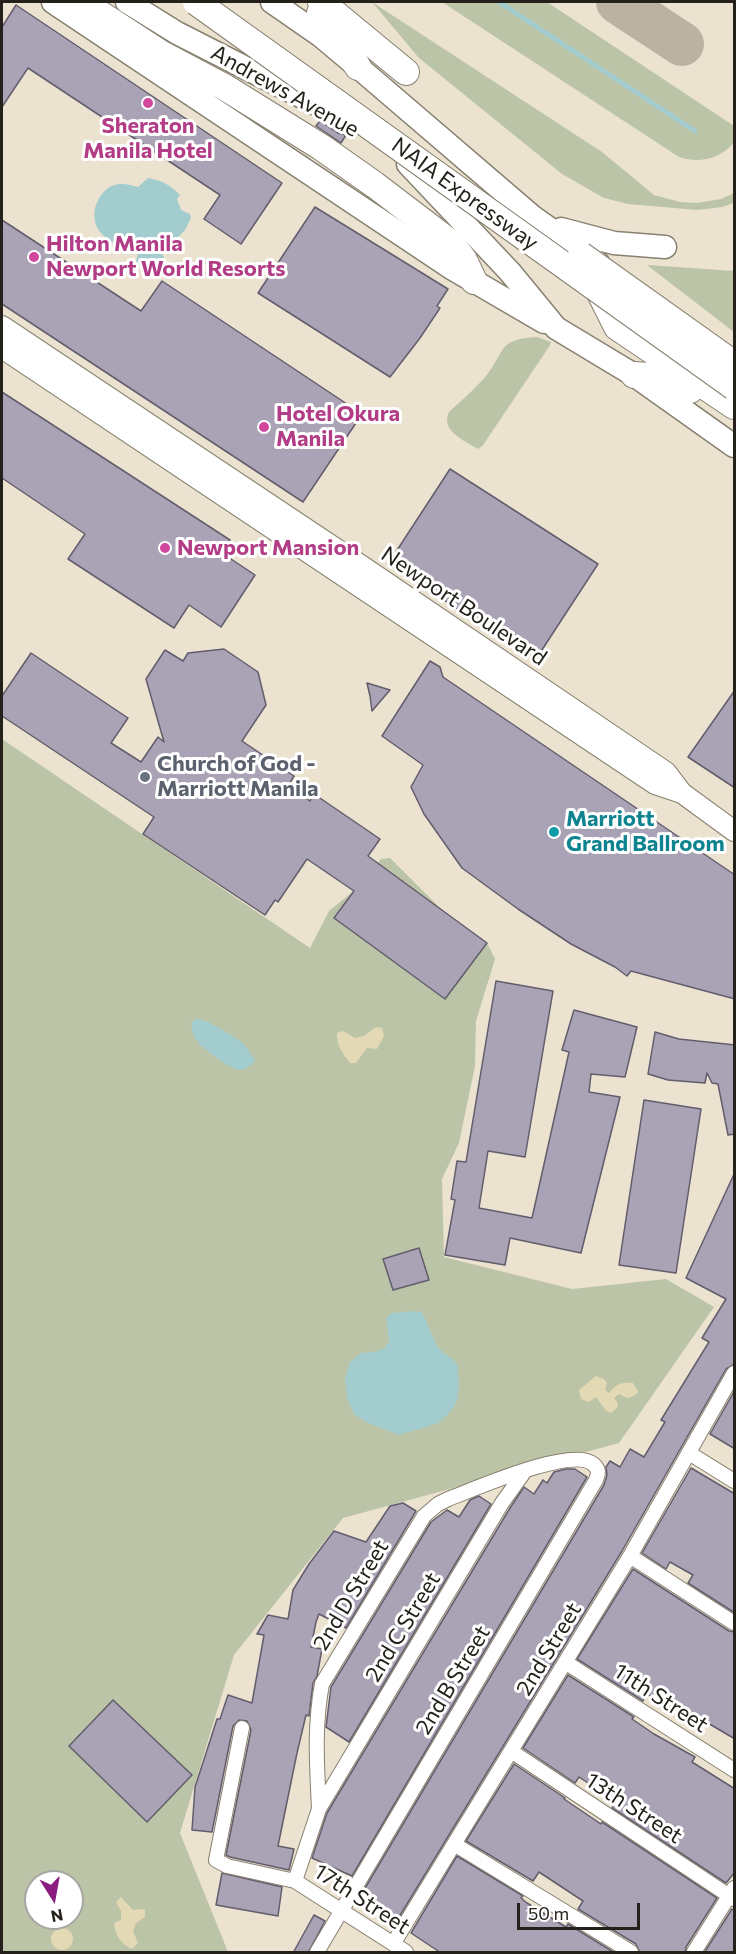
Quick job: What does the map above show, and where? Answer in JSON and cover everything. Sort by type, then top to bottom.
[{"type":"highway","points":[[82,2],[160,53],[226,88],[321,147],[434,229],[458,251],[474,282]]},
{"type":"highway","name":"NAIA Expressway","points":[[196,2],[735,387]]},
{"type":"highway","name":"NAIA Expressway","points":[[223,2],[735,364]]},
{"type":"highway","points":[[312,2],[358,67]]},
{"type":"highway","points":[[321,2],[406,72]]},
{"type":"highway","points":[[578,250],[617,327],[735,406]]},
{"type":"highway","points":[[634,375],[667,377],[735,418]]},
{"type":"main road","points":[[53,2],[474,282],[556,328]]},
{"type":"main road","name":"Andrews Avenue","points":[[127,2],[177,33],[334,113],[413,167],[510,272],[556,328],[634,375],[735,446]]},
{"type":"main road","points":[[272,2],[321,36],[533,217],[735,359]]},
{"type":"main road","points":[[358,67],[406,72]]},
{"type":"main road","points":[[533,217],[564,231],[597,240],[631,246],[665,247]]},
{"type":"street","name":"Newport Boulevard","points":[[2,326],[169,448],[655,784],[682,793],[735,831]]},
{"type":"street","name":"Newport Boulevard","points":[[2,348],[169,448]]},
{"type":"street","name":"2nd Street","points":[[393,1944],[630,1556],[735,1373]]},
{"type":"street","points":[[689,1453],[735,1481]]},
{"type":"street","name":"2nd B Street","points":[[317,1953],[599,1474],[597,1468],[590,1462],[580,1459],[561,1460],[525,1471]]},
{"type":"street","name":"2nd D Street","points":[[319,1809],[316,1740],[317,1712],[322,1684],[372,1600],[424,1516],[438,1504],[525,1471]]},
{"type":"street","name":"2nd C Street","points":[[295,1881],[319,1809],[502,1503],[525,1471]]},
{"type":"street","points":[[630,1556],[735,1623]]},
{"type":"street","name":"11th Street","points":[[565,1662],[735,1770]]},
{"type":"street","points":[[242,1728],[216,1860],[226,1866],[295,1881]]},
{"type":"street","name":"13th Street","points":[[511,1751],[733,1894]]},
{"type":"street","points":[[454,1844],[631,1953]]},
{"type":"street","name":"17th Street","points":[[295,1881],[406,1953]]},
{"type":"street","points":[[694,1953],[733,1894]]},
{"type":"green space","points":[[372,2],[602,152],[654,195],[680,202],[697,203],[721,199],[734,193],[734,203],[698,210],[628,204],[604,198],[562,174],[419,58]]},
{"type":"green space","points":[[442,2],[547,2],[734,126],[734,142],[716,156],[702,160],[679,157]]},
{"type":"green space","points":[[647,265],[734,271],[734,332]]},
{"type":"green space","points":[[537,337],[551,342],[549,347],[483,445],[478,449],[455,435],[448,425],[449,412],[486,376],[504,348],[515,340]]},
{"type":"green space","points":[[2,739],[310,948],[329,911],[356,889],[381,859],[390,858],[453,921],[487,943],[495,959],[476,1021],[475,1066],[459,1143],[442,1179],[444,1257],[572,1289],[666,1279],[714,1307],[619,1443],[343,1518],[234,1655],[180,1833],[228,1952],[2,1952]]},
{"type":"sand","points":[[376,1027],[382,1028],[384,1036],[377,1049],[367,1048],[356,1063],[350,1063],[339,1045],[337,1033],[343,1031],[355,1038],[364,1036]]},
{"type":"sand","points":[[596,1376],[604,1379],[607,1383],[605,1390],[609,1393],[619,1384],[625,1383],[633,1383],[638,1392],[627,1398],[619,1394],[614,1398],[618,1403],[617,1408],[611,1413],[606,1411],[596,1397],[589,1402],[581,1399],[579,1390]]},
{"type":"sand","points":[[121,1897],[133,1910],[145,1909],[145,1917],[136,1923],[133,1931],[138,1943],[132,1949],[119,1939],[115,1928],[114,1923],[121,1920],[121,1911],[116,1902]]},
{"type":"sand","points":[[55,1930],[69,1930],[73,1935],[73,1943],[66,1950],[58,1950],[51,1943],[51,1935]]},
{"type":"water","points":[[148,178],[157,180],[177,191],[180,195],[177,199],[181,210],[190,214],[191,218],[185,230],[162,254],[165,259],[163,266],[153,269],[138,266],[136,261],[139,249],[127,248],[101,234],[94,215],[98,201],[106,189],[121,184],[138,187]]},
{"type":"water","points":[[196,1019],[210,1023],[240,1041],[255,1061],[239,1070],[216,1058],[194,1037],[192,1023]]},
{"type":"water","points":[[422,1312],[438,1348],[457,1363],[459,1384],[457,1401],[439,1423],[399,1435],[366,1422],[354,1414],[348,1401],[345,1381],[349,1363],[361,1353],[375,1352],[386,1347],[389,1340],[386,1318],[392,1313]]},
{"type":"building","points":[[16,5],[282,183],[241,244],[204,219],[220,195],[28,68],[2,107],[2,27]]},
{"type":"building","points":[[320,121],[338,133],[346,135],[341,143],[316,126]]},
{"type":"building","points":[[315,207],[448,289],[437,306],[440,308],[390,377],[258,293]]},
{"type":"building","points":[[2,220],[141,311],[162,281],[362,414],[303,502],[2,304]]},
{"type":"building","points":[[2,392],[230,540],[222,553],[255,575],[221,627],[189,605],[174,628],[68,559],[85,534],[2,478]]},
{"type":"building","points":[[450,469],[598,564],[536,659],[388,564]]},
{"type":"building","points":[[224,649],[258,672],[266,705],[242,741],[294,776],[288,786],[310,801],[314,794],[380,839],[368,856],[487,943],[445,999],[334,918],[354,891],[307,859],[278,902],[275,900],[265,915],[143,834],[154,817],[2,716],[2,696],[31,653],[128,718],[111,743],[141,762],[158,737],[164,742],[146,679],[165,650],[183,661],[188,653]]},
{"type":"building","name":"Marriott Grand Ballroom","points":[[430,661],[440,667],[443,677],[735,875],[735,999],[631,971],[627,976],[615,967],[571,944],[462,868],[424,814],[411,787],[423,765],[382,736]]},
{"type":"building","points":[[367,683],[390,690],[372,711],[370,696]]},
{"type":"building","points":[[735,690],[735,788],[688,757]]},
{"type":"building","points":[[496,981],[553,991],[525,1157],[488,1151],[479,1208],[532,1218],[569,1052],[562,1050],[574,1010],[637,1027],[625,1077],[591,1074],[589,1092],[620,1097],[581,1253],[510,1238],[505,1265],[445,1255],[455,1200],[451,1199],[457,1161],[466,1162]]},
{"type":"building","points":[[655,1032],[679,1039],[735,1045],[735,1134],[728,1135],[718,1084],[712,1083],[707,1073],[705,1083],[668,1080],[648,1074]]},
{"type":"building","points":[[644,1100],[701,1109],[676,1273],[619,1265]]},
{"type":"building","points":[[735,1172],[735,1364],[726,1369],[622,1551],[396,1922],[375,1910],[378,1905],[361,1895],[604,1485],[607,1475],[606,1467],[610,1461],[620,1467],[630,1449],[644,1457],[665,1422],[661,1420],[709,1342],[702,1338],[726,1299],[686,1278]]},
{"type":"building","points":[[419,1248],[429,1280],[393,1290],[383,1259]]},
{"type":"building","points":[[735,1390],[735,1449],[710,1434]]},
{"type":"building","points":[[691,1468],[735,1494],[735,1613],[688,1583],[693,1575],[670,1562],[666,1569],[642,1553]]},
{"type":"building","points":[[575,1469],[587,1477],[352,1876],[312,1858],[327,1813],[510,1508],[524,1487],[534,1494],[543,1480],[547,1483],[554,1472]]},
{"type":"building","points":[[479,1496],[491,1504],[349,1742],[326,1727],[331,1687],[431,1522],[447,1510],[459,1517],[470,1500]]},
{"type":"building","points":[[403,1503],[416,1511],[346,1628],[319,1614],[316,1622],[311,1647],[322,1649],[317,1676],[313,1683],[309,1716],[306,1715],[278,1846],[294,1849],[289,1870],[230,1857],[226,1855],[251,1730],[247,1721],[239,1720],[233,1726],[212,1832],[192,1830],[195,1787],[217,1719],[220,1719],[228,1695],[252,1703],[264,1635],[257,1634],[268,1615],[288,1619],[293,1590],[334,1531],[366,1542],[390,1506]]},
{"type":"building","points":[[633,1569],[729,1631],[735,1632],[735,1739],[684,1709],[682,1714],[647,1694],[643,1701],[577,1659]]},
{"type":"building","points":[[568,1675],[634,1717],[632,1719],[654,1734],[695,1757],[692,1762],[735,1789],[735,1872],[726,1883],[612,1808],[616,1803],[579,1777],[575,1783],[523,1748]]},
{"type":"building","points":[[113,1700],[192,1775],[147,1822],[69,1746]]},
{"type":"building","points":[[514,1764],[601,1824],[602,1822],[717,1898],[686,1947],[685,1953],[640,1953],[636,1944],[578,1909],[583,1901],[539,1872],[533,1881],[466,1841]]},
{"type":"building","points":[[457,1856],[523,1896],[521,1898],[527,1903],[566,1927],[568,1924],[615,1953],[441,1953],[411,1933]]},
{"type":"building","points":[[222,1873],[282,1887],[278,1916],[216,1905]]},
{"type":"building","points":[[732,1909],[735,1911],[735,1953],[704,1953]]},
{"type":"building","points":[[314,1915],[325,1921],[308,1953],[293,1953]]},
{"type":"waterway","points":[[499,2],[695,131]]},
{"type":"taxiway","points":[[618,2],[682,44]]},
{"type":"place","name":"Sheraton Manila Hotel","points":[[148,103]]},
{"type":"place","name":"Hilton Manila Newport World Resorts","points":[[34,257]]},
{"type":"place","name":"Hotel Okura Manila","points":[[264,427]]},
{"type":"place","name":"Newport Mansion","points":[[165,548]]},
{"type":"place","name":"Church of God - Marriott Manila","points":[[145,777]]},
{"type":"place","name":"Marriott Grand Ballroom","points":[[554,832]]}]
